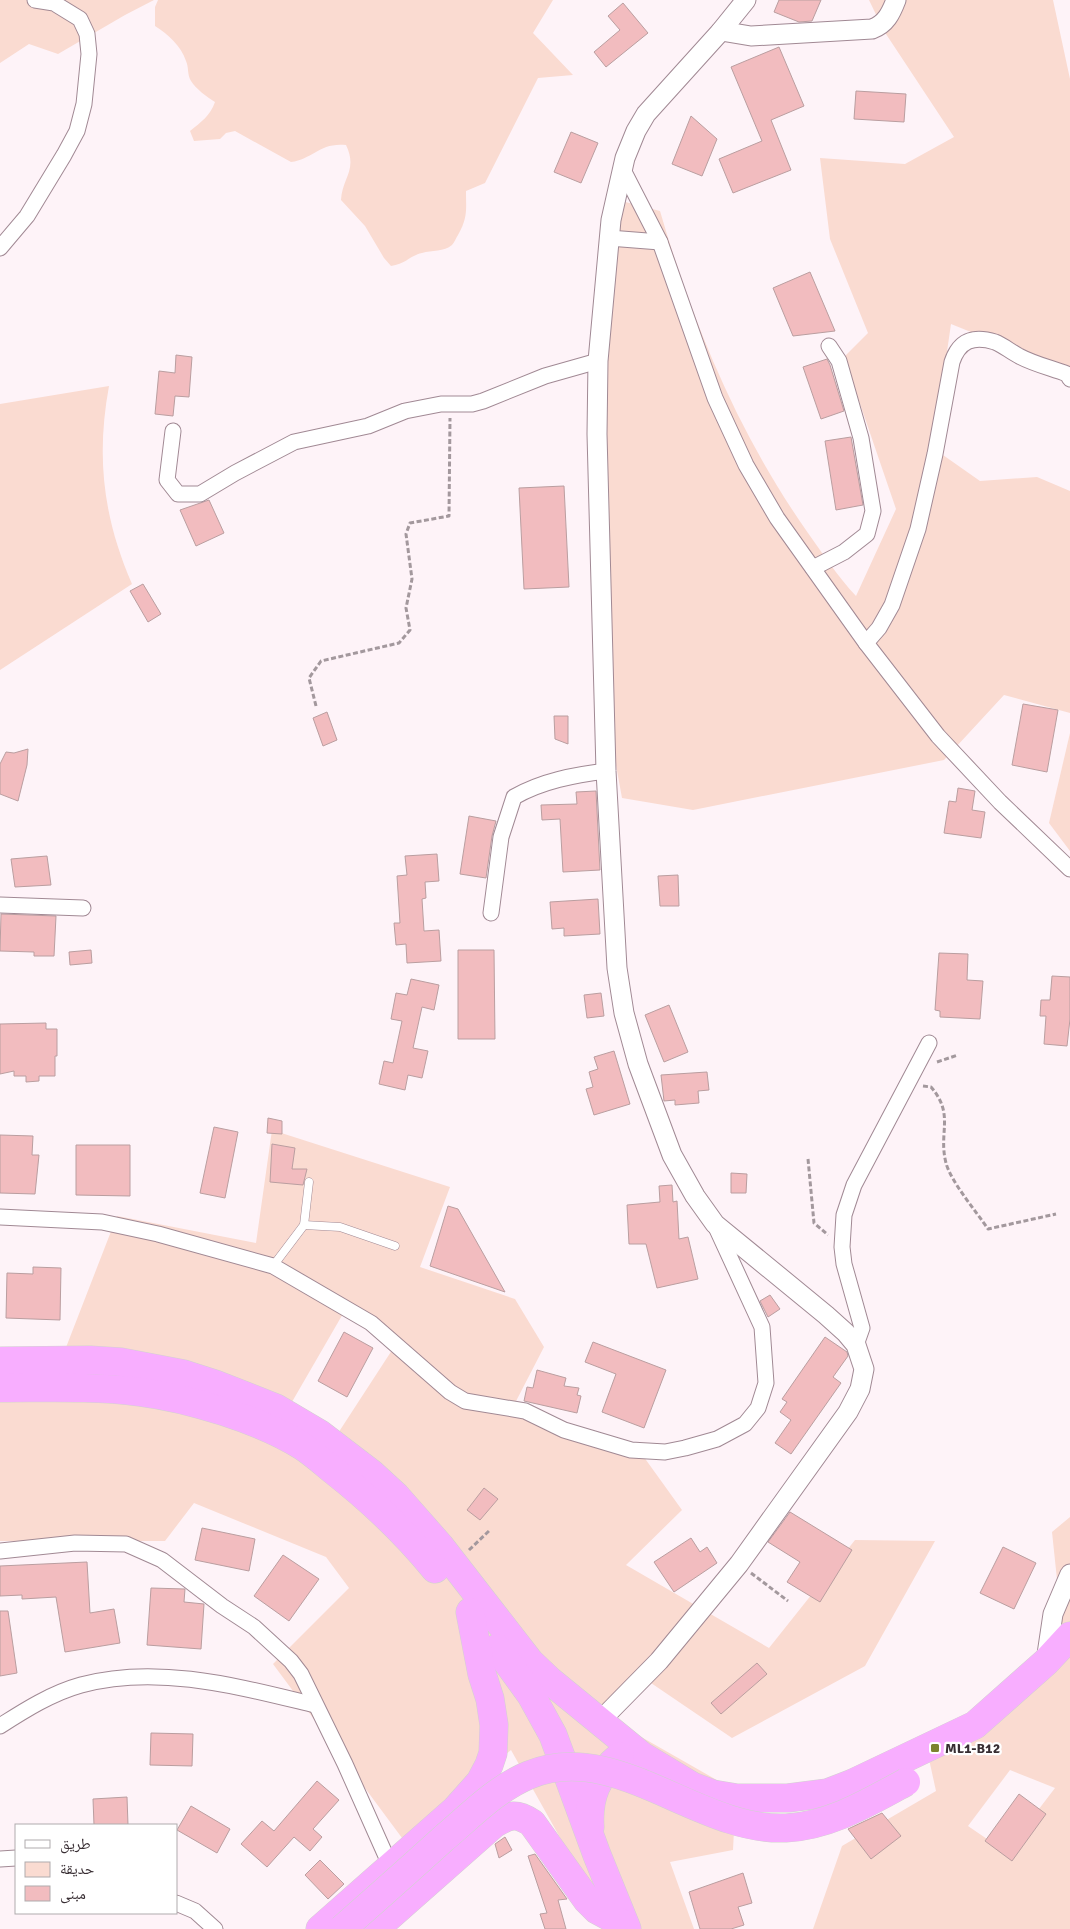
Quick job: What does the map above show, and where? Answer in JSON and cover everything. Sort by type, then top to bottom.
[{"type":"highway","points":[[0,1361],[74,1360],[121,1362],[184,1374],[276,1408],[320,1434],[371,1473],[415,1516],[530,1662],[540,1687],[553,1735],[626,1927]]},
{"type":"highway","points":[[0,1388],[142,1392],[191,1402],[242,1418],[272,1430],[302,1446],[372,1502],[426,1558],[470,1612],[540,1687],[600,1721],[633,1749],[692,1786],[713,1794],[737,1798],[788,1798],[827,1793],[853,1783],[975,1725]]},
{"type":"highway","points":[[320,1929],[390,1865],[456,1809],[476,1787],[490,1765],[493,1753],[494,1725],[470,1612]]},
{"type":"highway","points":[[342,1929],[497,1793],[529,1775],[548,1769],[580,1767],[612,1773],[728,1820],[749,1825],[776,1828],[809,1825],[845,1814],[906,1782],[975,1725],[1046,1662],[1070,1636]]},
{"type":"highway","points":[[592,1840],[590,1814],[595,1788],[610,1764],[633,1749]]},
{"type":"highway","points":[[476,1787],[490,1794],[495,1800],[497,1816],[494,1824]]},
{"type":"highway","points":[[375,1929],[494,1824],[502,1818],[512,1816],[521,1816],[532,1823],[596,1910],[626,1927]]},
{"type":"street","points":[[0,248],[27,216],[64,155],[77,131],[84,104],[89,54],[87,34],[80,19],[54,3],[35,0]]},
{"type":"street","points":[[0,1217],[102,1222],[177,1238],[273,1266],[371,1323],[450,1392],[465,1401],[525,1411],[564,1430],[631,1450],[665,1452],[718,1439],[746,1424],[758,1408],[766,1383],[762,1327],[714,1224],[695,1196],[672,1154],[641,1073],[624,1013],[617,968],[606,771],[597,434],[598,361],[609,238],[622,168],[636,130],[646,114],[721,32],[746,0]]},
{"type":"street","points":[[721,32],[751,36],[872,30],[885,21],[891,13],[896,0]]},
{"type":"street","points":[[622,168],[660,242],[715,398],[746,465],[777,518],[866,643],[938,736],[1000,802],[1070,869]]},
{"type":"street","points":[[609,238],[660,242]]},
{"type":"street","points":[[866,643],[879,628],[892,606],[918,529],[956,350],[966,342],[978,339],[996,342],[1018,356],[1067,374],[1070,378]]},
{"type":"street","points":[[813,568],[844,552],[867,534],[872,511],[861,438],[839,361],[829,346]]},
{"type":"street","points":[[173,431],[167,480],[178,494],[200,494],[294,442],[368,426],[405,410],[451,403],[472,404],[545,376],[598,361]]},
{"type":"street","points":[[491,913],[501,837],[514,797],[527,790],[557,780],[606,771]]},
{"type":"street","points":[[0,905],[83,908]]},
{"type":"street","points":[[856,1346],[862,1328],[844,1264],[842,1247],[844,1215],[854,1185],[929,1043]]},
{"type":"street","points":[[600,1721],[654,1666],[739,1564],[848,1412],[860,1389],[864,1369],[856,1346],[846,1333],[714,1224]]},
{"type":"street","points":[[0,1551],[75,1542],[126,1544],[162,1560],[222,1606],[254,1627],[291,1661],[301,1674],[345,1764],[390,1865]]},
{"type":"street","points":[[1046,1662],[1053,1614],[1070,1574]]},
{"type":"street","points":[[0,1726],[35,1704],[81,1685],[127,1677],[178,1678],[239,1688],[315,1705]]},
{"type":"street","points":[[0,1859],[15,1858]]},
{"type":"street","points":[[178,1904],[194,1911],[215,1929]]},
{"type":"lane","points":[[273,1266],[304,1225],[309,1182]]},
{"type":"lane","points":[[304,1225],[340,1227],[395,1246]]},
{"type":"path","points":[[316,706],[309,678],[321,662],[399,643],[410,630],[406,608],[412,579],[406,534],[410,523],[449,516],[451,403]]},
{"type":"path","points":[[908,1084],[930,1087],[940,1097],[945,1112],[944,1140],[946,1164],[988,1229],[1056,1214]]},
{"type":"path","points":[[808,1159],[814,1222],[842,1247]]},
{"type":"path","points":[[454,1564],[490,1530]]},
{"type":"path","points":[[739,1564],[788,1601]]},
{"type":"green space","points":[[0,0],[154,0],[58,54],[29,44],[0,63]]},
{"type":"green space","points":[[158,0],[553,0],[533,33],[573,75],[538,78],[485,183],[466,191],[465,218],[452,245],[442,250],[418,254],[400,264],[391,266],[384,258],[365,226],[341,200],[350,168],[346,145],[323,148],[305,158],[291,162],[235,131],[226,133],[220,139],[194,141],[190,131],[208,115],[215,102],[193,84],[181,50],[165,33],[155,26],[155,7]]},
{"type":"green space","points":[[869,0],[1053,0],[1070,79],[1070,372],[951,324],[933,448],[980,481],[1037,477],[1070,491],[1070,713],[1004,695],[944,760],[693,810],[622,798],[603,694],[603,343],[610,198],[660,211],[687,296],[720,378],[740,418],[783,496],[831,565],[856,596],[896,509],[844,357],[868,333],[830,239],[820,158],[905,164],[954,137],[884,31]]},
{"type":"green space","points":[[109,386],[103,437],[105,487],[114,535],[132,584],[0,670],[0,404]]},
{"type":"green space","points":[[1070,733],[1070,851],[1049,823]]},
{"type":"green space","points":[[272,1130],[450,1187],[420,1267],[515,1299],[544,1347],[513,1407],[641,1453],[682,1510],[626,1565],[769,1648],[855,1540],[935,1541],[865,1666],[732,1738],[651,1683],[608,1718],[736,1791],[733,1850],[670,1862],[694,1929],[614,1929],[605,1918],[511,1750],[405,1842],[273,1664],[349,1588],[326,1557],[194,1503],[165,1541],[0,1541],[0,1357],[65,1350],[117,1216],[256,1243]],"holes":[[[344,1312],[396,1344],[331,1444],[285,1414]]]},
{"type":"green space","points":[[1070,1517],[1070,1929],[813,1929],[842,1846],[936,1791],[927,1750],[1011,1690],[1051,1633],[1060,1608],[1052,1532]],"holes":[[[1010,1770],[1055,1788],[1006,1852],[968,1826]]]},
{"type":"building","points":[[779,0],[821,0],[812,21],[799,22],[774,12]]},
{"type":"building","points":[[623,3],[648,33],[606,67],[594,52],[620,30],[608,16]]},
{"type":"building","points":[[779,47],[804,106],[771,120],[791,170],[733,193],[719,159],[762,141],[731,67]]},
{"type":"building","points":[[856,91],[906,94],[904,122],[854,119]]},
{"type":"building","points":[[691,116],[717,139],[702,176],[672,164]]},
{"type":"building","points":[[571,132],[598,143],[581,183],[554,172]]},
{"type":"building","points":[[810,272],[835,331],[793,336],[773,288]]},
{"type":"building","points":[[176,355],[192,357],[189,397],[175,396],[173,416],[155,414],[159,371],[175,373]]},
{"type":"building","points":[[827,359],[844,411],[821,419],[803,367]]},
{"type":"building","points":[[851,437],[863,505],[836,510],[825,441]]},
{"type":"building","points":[[564,486],[569,587],[524,589],[519,488]]},
{"type":"building","points":[[209,500],[224,533],[196,546],[180,510]]},
{"type":"building","points":[[143,584],[161,614],[148,622],[130,591]]},
{"type":"building","points":[[1023,704],[1058,710],[1047,772],[1012,765]]},
{"type":"building","points":[[327,712],[337,740],[323,746],[313,718]]},
{"type":"building","points":[[554,716],[568,716],[568,744],[555,739]]},
{"type":"building","points":[[28,749],[27,765],[18,801],[0,794],[0,764],[6,752],[14,753]]},
{"type":"building","points":[[958,788],[975,791],[972,810],[985,812],[981,838],[944,833],[949,801],[956,802]]},
{"type":"building","points":[[596,791],[600,870],[563,872],[560,819],[542,820],[541,805],[577,804],[576,792]]},
{"type":"building","points":[[469,816],[496,821],[486,878],[460,874]]},
{"type":"building","points":[[437,854],[439,881],[425,882],[426,898],[422,899],[424,931],[439,930],[441,961],[407,963],[406,944],[396,945],[394,923],[400,923],[397,876],[407,875],[405,856]]},
{"type":"building","points":[[47,856],[51,885],[15,887],[11,859]]},
{"type":"building","points":[[678,875],[679,906],[660,906],[658,876]]},
{"type":"building","points":[[598,899],[600,934],[564,936],[564,928],[552,929],[550,902]]},
{"type":"building","points":[[1,914],[56,916],[54,956],[34,956],[34,952],[0,951]]},
{"type":"building","points":[[91,950],[92,963],[70,965],[69,952]]},
{"type":"building","points":[[458,950],[494,950],[495,1039],[458,1039]]},
{"type":"building","points":[[939,953],[968,954],[967,980],[983,981],[980,1019],[940,1017],[940,1011],[935,1010]]},
{"type":"building","points":[[1052,976],[1070,977],[1070,1019],[1067,1046],[1044,1044],[1046,1016],[1040,1016],[1041,1000],[1050,1000]]},
{"type":"building","points":[[411,979],[439,985],[434,1010],[422,1007],[413,1048],[428,1051],[422,1078],[408,1075],[405,1090],[379,1084],[384,1061],[393,1063],[402,1021],[391,1019],[396,993],[407,995]]},
{"type":"building","points":[[601,993],[604,1016],[587,1018],[584,995]]},
{"type":"building","points":[[669,1005],[688,1052],[664,1062],[645,1015]]},
{"type":"building","points":[[46,1023],[46,1029],[57,1029],[55,1076],[39,1076],[39,1081],[26,1082],[26,1076],[14,1076],[14,1071],[0,1074],[0,1024]]},
{"type":"building","points":[[614,1051],[630,1104],[594,1115],[586,1089],[593,1087],[589,1072],[598,1069],[594,1057]]},
{"type":"building","points":[[707,1072],[709,1090],[698,1091],[699,1103],[675,1105],[675,1100],[664,1101],[661,1075]]},
{"type":"building","points":[[268,1118],[282,1121],[282,1134],[267,1133]]},
{"type":"building","points":[[214,1127],[238,1132],[225,1198],[200,1193]]},
{"type":"building","points":[[0,1135],[33,1136],[32,1155],[39,1155],[35,1194],[0,1193]]},
{"type":"building","points":[[272,1144],[295,1148],[292,1169],[307,1169],[303,1185],[270,1182]]},
{"type":"building","points":[[76,1145],[130,1145],[130,1196],[76,1195]]},
{"type":"building","points":[[731,1173],[747,1174],[746,1193],[731,1193]]},
{"type":"building","points":[[672,1185],[673,1202],[677,1201],[679,1239],[688,1237],[698,1279],[657,1288],[646,1244],[629,1244],[627,1205],[660,1202],[659,1186]]},
{"type":"building","points":[[448,1206],[458,1209],[505,1292],[430,1266]]},
{"type":"building","points":[[33,1267],[61,1268],[60,1320],[6,1318],[7,1273],[33,1274]]},
{"type":"building","points":[[770,1295],[780,1309],[768,1317],[760,1301]]},
{"type":"building","points":[[344,1332],[373,1348],[347,1397],[318,1381]]},
{"type":"building","points":[[825,1337],[847,1352],[848,1356],[833,1377],[841,1383],[791,1454],[775,1443],[791,1420],[780,1412],[787,1402],[782,1399]]},
{"type":"building","points":[[593,1342],[666,1370],[644,1428],[602,1412],[616,1374],[585,1362]]},
{"type":"building","points":[[537,1370],[566,1378],[564,1386],[579,1388],[577,1395],[581,1396],[577,1413],[524,1401],[527,1387],[533,1388]]},
{"type":"building","points":[[484,1488],[498,1499],[480,1520],[467,1510]]},
{"type":"building","points":[[790,1512],[852,1550],[820,1602],[787,1582],[800,1562],[768,1542]]},
{"type":"building","points":[[202,1528],[255,1539],[249,1571],[195,1560]]},
{"type":"building","points":[[691,1538],[700,1552],[707,1547],[717,1563],[674,1592],[654,1562]]},
{"type":"building","points":[[1003,1547],[1036,1563],[1014,1609],[980,1593]]},
{"type":"building","points":[[283,1555],[319,1579],[289,1621],[254,1596]]},
{"type":"building","points":[[87,1562],[90,1613],[114,1609],[120,1643],[65,1652],[56,1597],[22,1599],[22,1595],[0,1596],[0,1566]]},
{"type":"building","points":[[151,1588],[185,1589],[184,1602],[204,1604],[201,1649],[147,1645]]},
{"type":"building","points":[[0,1611],[8,1611],[17,1673],[0,1676]]},
{"type":"building","points":[[757,1663],[767,1674],[721,1714],[711,1703]]},
{"type":"building","points":[[151,1733],[193,1734],[192,1766],[150,1765]]},
{"type":"building","points":[[317,1781],[339,1800],[313,1829],[322,1837],[310,1851],[294,1837],[267,1867],[241,1844],[262,1821],[274,1831]]},
{"type":"building","points":[[1019,1794],[1046,1814],[1012,1861],[985,1841]]},
{"type":"building","points":[[127,1797],[128,1824],[94,1824],[93,1799]]},
{"type":"building","points":[[191,1806],[230,1829],[217,1853],[178,1831]]},
{"type":"building","points":[[882,1813],[901,1836],[871,1859],[848,1829]]},
{"type":"building","points":[[505,1837],[512,1850],[499,1858],[495,1844]]},
{"type":"building","points":[[535,1854],[567,1899],[558,1900],[566,1929],[545,1929],[540,1914],[547,1913],[528,1856]]},
{"type":"building","points":[[320,1860],[344,1884],[328,1899],[305,1875]]},
{"type":"building","points":[[743,1873],[752,1903],[738,1907],[744,1925],[731,1929],[700,1929],[689,1892]]},
{"type":"place","name":"ML1-B12","points":[[935,1748]]}]
